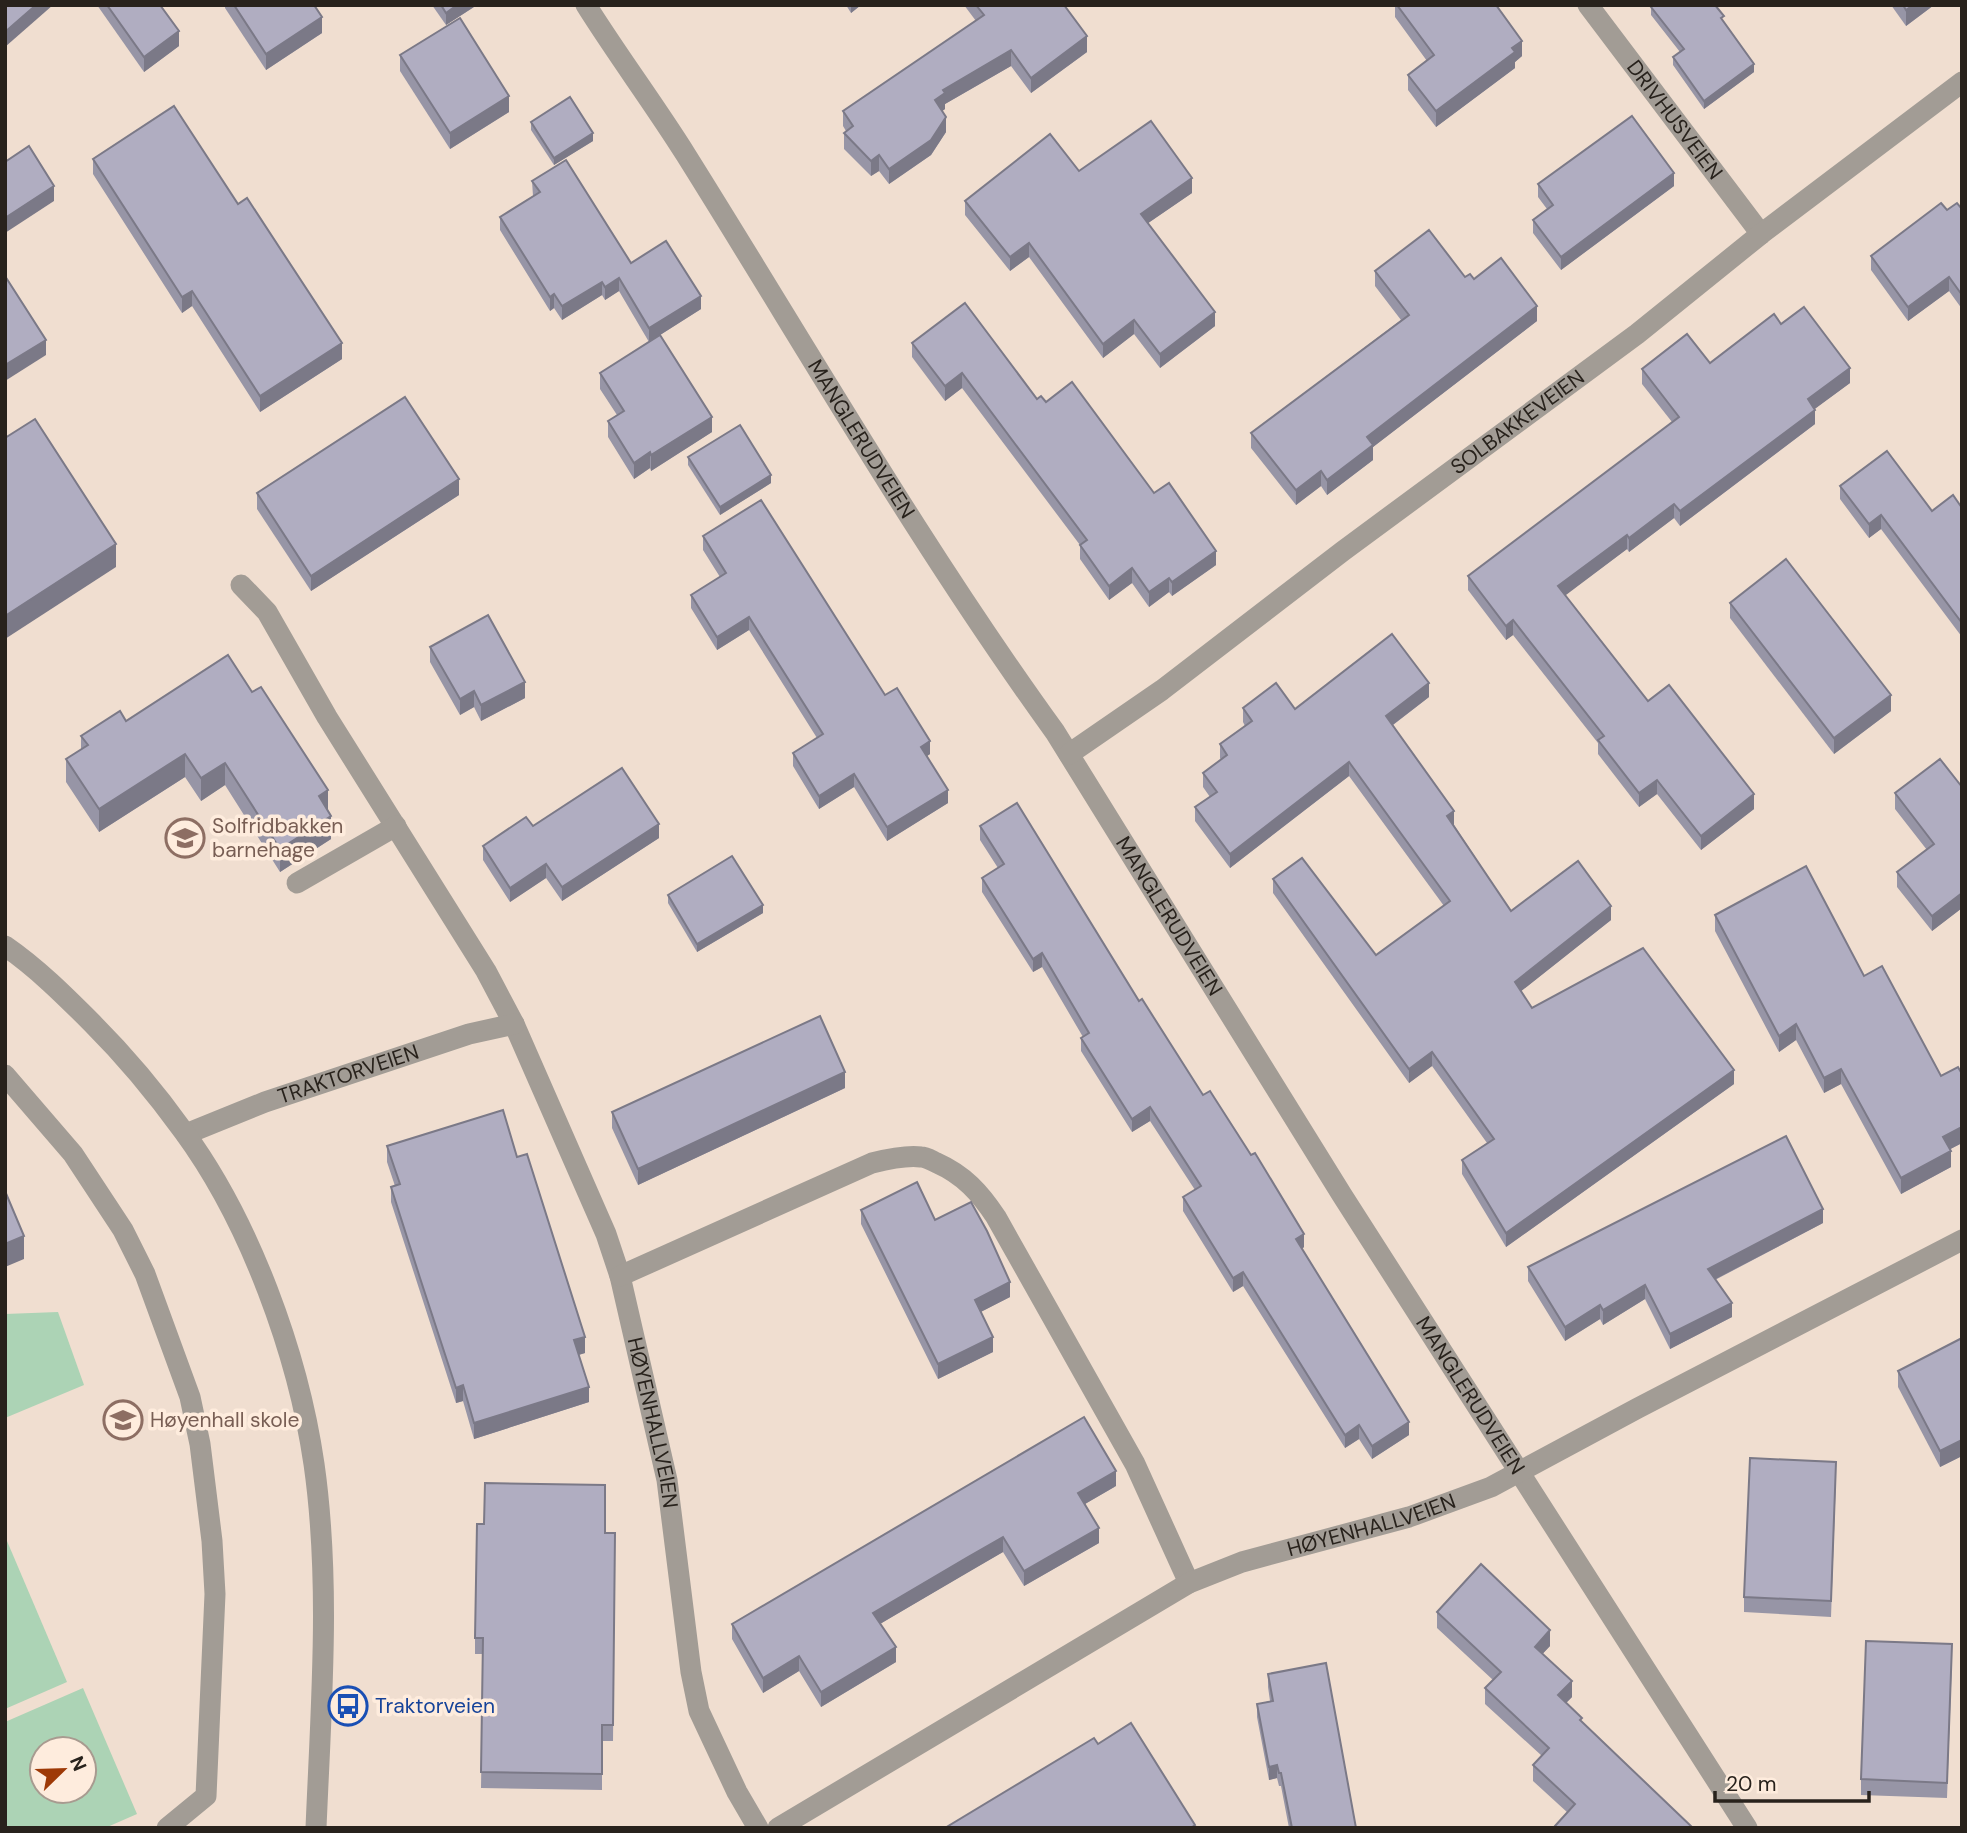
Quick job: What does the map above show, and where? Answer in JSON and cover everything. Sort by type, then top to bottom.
[{"type":"street","name":"MANGLERUDVEIEN","points":[[586,5],[685,153],[791,327],[996,650],[1069,754],[1342,1195],[1747,1828]]},
{"type":"street","name":"DRIVHUSVEIEN","points":[[1588,5],[1761,234]]},
{"type":"street","name":"SOLBAKKEVEIEN","points":[[1069,754],[1162,690],[1343,551],[1616,350],[1761,234],[1962,82]]},
{"type":"street","name":"HØYENHALLVEIEN","points":[[241,585],[267,612],[327,717],[486,971],[514,1024],[607,1234],[620,1276],[667,1480],[691,1672],[699,1711],[737,1792],[758,1828]]},
{"type":"street","points":[[297,883],[396,826]]},
{"type":"street","points":[[5,946],[54,985],[120,1052],[186,1134],[232,1212],[265,1286],[287,1345],[304,1405],[314,1465],[321,1539],[322,1623],[316,1828]]},
{"type":"street","name":"TRAKTORVEIEN","points":[[186,1134],[278,1098],[469,1034],[514,1024]]},
{"type":"street","points":[[5,1074],[73,1154],[123,1230],[145,1274],[190,1398],[200,1444],[212,1541],[215,1594],[206,1796],[167,1828]]},
{"type":"street","points":[[620,1276],[873,1163],[892,1158],[923,1157],[952,1169],[982,1195],[996,1217],[1135,1464],[1189,1583]]},
{"type":"street","name":"HØYENHALLVEIEN","points":[[786,1825],[1189,1583],[1242,1562],[1409,1517],[1491,1487],[1962,1240]]},
{"type":"green space","points":[[58,1312],[84,1385],[5,1418],[5,1314]]},
{"type":"green space","points":[[7,1541],[67,1682],[5,1709],[5,1542]]},
{"type":"green space","points":[[83,1688],[137,1814],[105,1828],[5,1828],[5,1722]]},
{"type":"building","points":[[5,5],[36,5],[5,32]]},
{"type":"building","points":[[107,5],[160,5],[179,31],[144,57]]},
{"type":"building","points":[[234,5],[314,5],[322,17],[266,54]]},
{"type":"building","points":[[441,5],[457,5],[446,13]]},
{"type":"building","points":[[976,5],[1064,5],[1087,36],[1031,78],[1011,50],[943,90],[945,93],[935,100],[946,117],[931,140],[889,169],[879,155],[871,161],[844,133],[853,126],[843,111],[984,15]]},
{"type":"building","points":[[1397,5],[1496,5],[1522,41],[1512,48],[1515,52],[1436,111],[1408,75],[1434,55]]},
{"type":"building","points":[[1715,5],[1724,16],[1721,18],[1754,64],[1704,101],[1673,57],[1684,49],[1651,7]]},
{"type":"building","points":[[460,18],[509,96],[450,133],[400,55]]},
{"type":"building","points":[[570,97],[593,133],[554,158],[531,122]]},
{"type":"building","points":[[174,106],[238,204],[247,198],[342,343],[260,396],[192,291],[182,297],[93,159]]},
{"type":"building","points":[[1632,116],[1674,173],[1561,257],[1533,220],[1553,205],[1538,184]]},
{"type":"building","points":[[1151,121],[1192,178],[1141,214],[1215,312],[1160,354],[1134,320],[1103,344],[1029,243],[1010,257],[965,201],[1050,134],[1079,171]]},
{"type":"building","points":[[29,146],[54,186],[5,218],[5,162]]},
{"type":"building","points":[[566,160],[631,263],[666,241],[701,296],[649,328],[619,278],[605,287],[602,282],[562,306],[554,294],[550,297],[500,217],[540,192],[532,181]]},
{"type":"building","points":[[1941,203],[1947,210],[1957,203],[1962,209],[1962,295],[1949,277],[1908,307],[1871,256]]},
{"type":"building","points":[[1429,230],[1465,277],[1470,274],[1474,279],[1501,258],[1537,306],[1367,437],[1373,445],[1327,480],[1321,471],[1296,490],[1251,433],[1409,315],[1375,271]]},
{"type":"building","points":[[5,276],[46,340],[5,365]]},
{"type":"building","points":[[965,303],[1037,399],[1041,396],[1046,402],[1072,382],[1154,493],[1169,483],[1216,551],[1172,582],[1169,578],[1149,592],[1132,568],[1109,586],[1080,545],[1087,540],[962,373],[945,386],[912,343]]},
{"type":"building","points":[[1804,307],[1850,368],[1808,399],[1815,410],[1680,511],[1674,504],[1558,586],[1648,701],[1669,685],[1754,794],[1701,836],[1657,780],[1639,793],[1598,740],[1604,736],[1513,620],[1506,626],[1468,576],[1679,417],[1642,369],[1687,334],[1710,363],[1774,314],[1781,324]]},
{"type":"building","points":[[660,335],[712,417],[634,463],[608,421],[624,411],[600,373]]},
{"type":"building","points":[[405,397],[459,479],[311,576],[257,493]]},
{"type":"building","points":[[35,419],[116,544],[5,616],[5,438]]},
{"type":"building","points":[[740,425],[771,475],[720,507],[688,457]]},
{"type":"building","points":[[1887,451],[1932,511],[1953,495],[1962,508],[1962,623],[1881,515],[1869,524],[1840,486]]},
{"type":"building","points":[[761,500],[885,695],[897,688],[930,741],[921,747],[948,790],[887,827],[854,774],[819,796],[793,753],[823,734],[749,617],[717,637],[691,595],[726,573],[703,536]]},
{"type":"building","points":[[1786,559],[1891,695],[1834,738],[1730,603]]},
{"type":"building","points":[[488,615],[525,682],[481,705],[474,691],[460,699],[430,647]]},
{"type":"building","points":[[1392,634],[1429,683],[1386,716],[1454,811],[1447,816],[1511,911],[1578,861],[1611,906],[1515,982],[1532,1008],[1643,948],[1734,1070],[1506,1233],[1462,1160],[1494,1139],[1432,1052],[1409,1069],[1273,879],[1302,858],[1376,955],[1450,901],[1349,762],[1230,854],[1195,807],[1217,792],[1203,773],[1227,755],[1220,744],[1252,721],[1243,708],[1276,683],[1295,709]]},
{"type":"building","points":[[228,655],[252,692],[261,687],[328,790],[319,796],[331,816],[280,849],[225,763],[201,778],[185,754],[99,809],[66,759],[88,745],[81,736],[120,711],[126,721]]},
{"type":"building","points":[[1940,759],[1962,787],[1962,893],[1932,916],[1897,872],[1934,844],[1895,793]]},
{"type":"building","points":[[622,768],[659,824],[562,887],[546,864],[510,888],[483,846],[526,817],[533,826]]},
{"type":"building","points":[[1017,803],[1139,1001],[1142,999],[1203,1095],[1210,1091],[1251,1155],[1255,1153],[1304,1234],[1296,1239],[1409,1422],[1372,1446],[1359,1425],[1345,1435],[1243,1272],[1233,1278],[1183,1197],[1201,1186],[1150,1107],[1132,1119],[1081,1038],[1089,1033],[1042,953],[1033,959],[982,878],[1004,864],[980,826]]},
{"type":"building","points":[[732,856],[763,905],[697,944],[668,895]]},
{"type":"building","points":[[1806,866],[1864,976],[1882,966],[1941,1076],[1958,1067],[1962,1074],[1962,1127],[1943,1137],[1951,1151],[1901,1178],[1841,1069],[1824,1078],[1796,1024],[1779,1036],[1715,915]]},
{"type":"building","points":[[820,1016],[845,1072],[638,1169],[612,1112]]},
{"type":"building","points":[[503,1110],[517,1157],[527,1154],[585,1337],[574,1340],[589,1387],[474,1423],[463,1385],[456,1388],[391,1187],[400,1184],[387,1146]]},
{"type":"building","points":[[1786,1136],[1823,1209],[1708,1269],[1732,1303],[1670,1334],[1645,1285],[1603,1310],[1600,1305],[1565,1327],[1528,1267]]},
{"type":"building","points":[[917,1182],[935,1220],[971,1202],[1010,1282],[975,1300],[993,1337],[938,1364],[861,1210]]},
{"type":"building","points":[[5,1191],[24,1236],[5,1244]]},
{"type":"building","points":[[1962,1338],[1962,1440],[1940,1451],[1898,1371]]},
{"type":"building","points":[[1084,1417],[1116,1471],[1078,1493],[1099,1528],[1024,1571],[1003,1537],[873,1613],[896,1647],[821,1692],[799,1656],[763,1678],[732,1624]]},
{"type":"building","points":[[1750,1458],[1836,1462],[1831,1601],[1744,1597]]},
{"type":"building","points":[[485,1483],[605,1485],[605,1533],[615,1533],[613,1725],[602,1725],[602,1774],[481,1772],[483,1638],[475,1638],[477,1524],[484,1524]]},
{"type":"building","points":[[1481,1564],[1550,1630],[1535,1647],[1572,1681],[1558,1695],[1582,1718],[1580,1720],[1693,1828],[1556,1828],[1575,1804],[1533,1765],[1549,1748],[1485,1688],[1501,1672],[1437,1612]]},
{"type":"building","points":[[1866,1641],[1952,1644],[1947,1783],[1861,1779]]},
{"type":"building","points":[[1326,1663],[1356,1828],[1292,1828],[1281,1773],[1277,1765],[1269,1767],[1257,1704],[1273,1701],[1268,1674]]},
{"type":"building","points":[[1131,1723],[1195,1825],[1191,1828],[945,1828],[1094,1738],[1098,1744]]},
{"type":"place","name":"Solfridbakken barnehage","points":[[185,838]]},
{"type":"place","name":"Høyenhall skole","points":[[123,1420]]},
{"type":"place","name":"Traktorveien","points":[[348,1706]]}]
